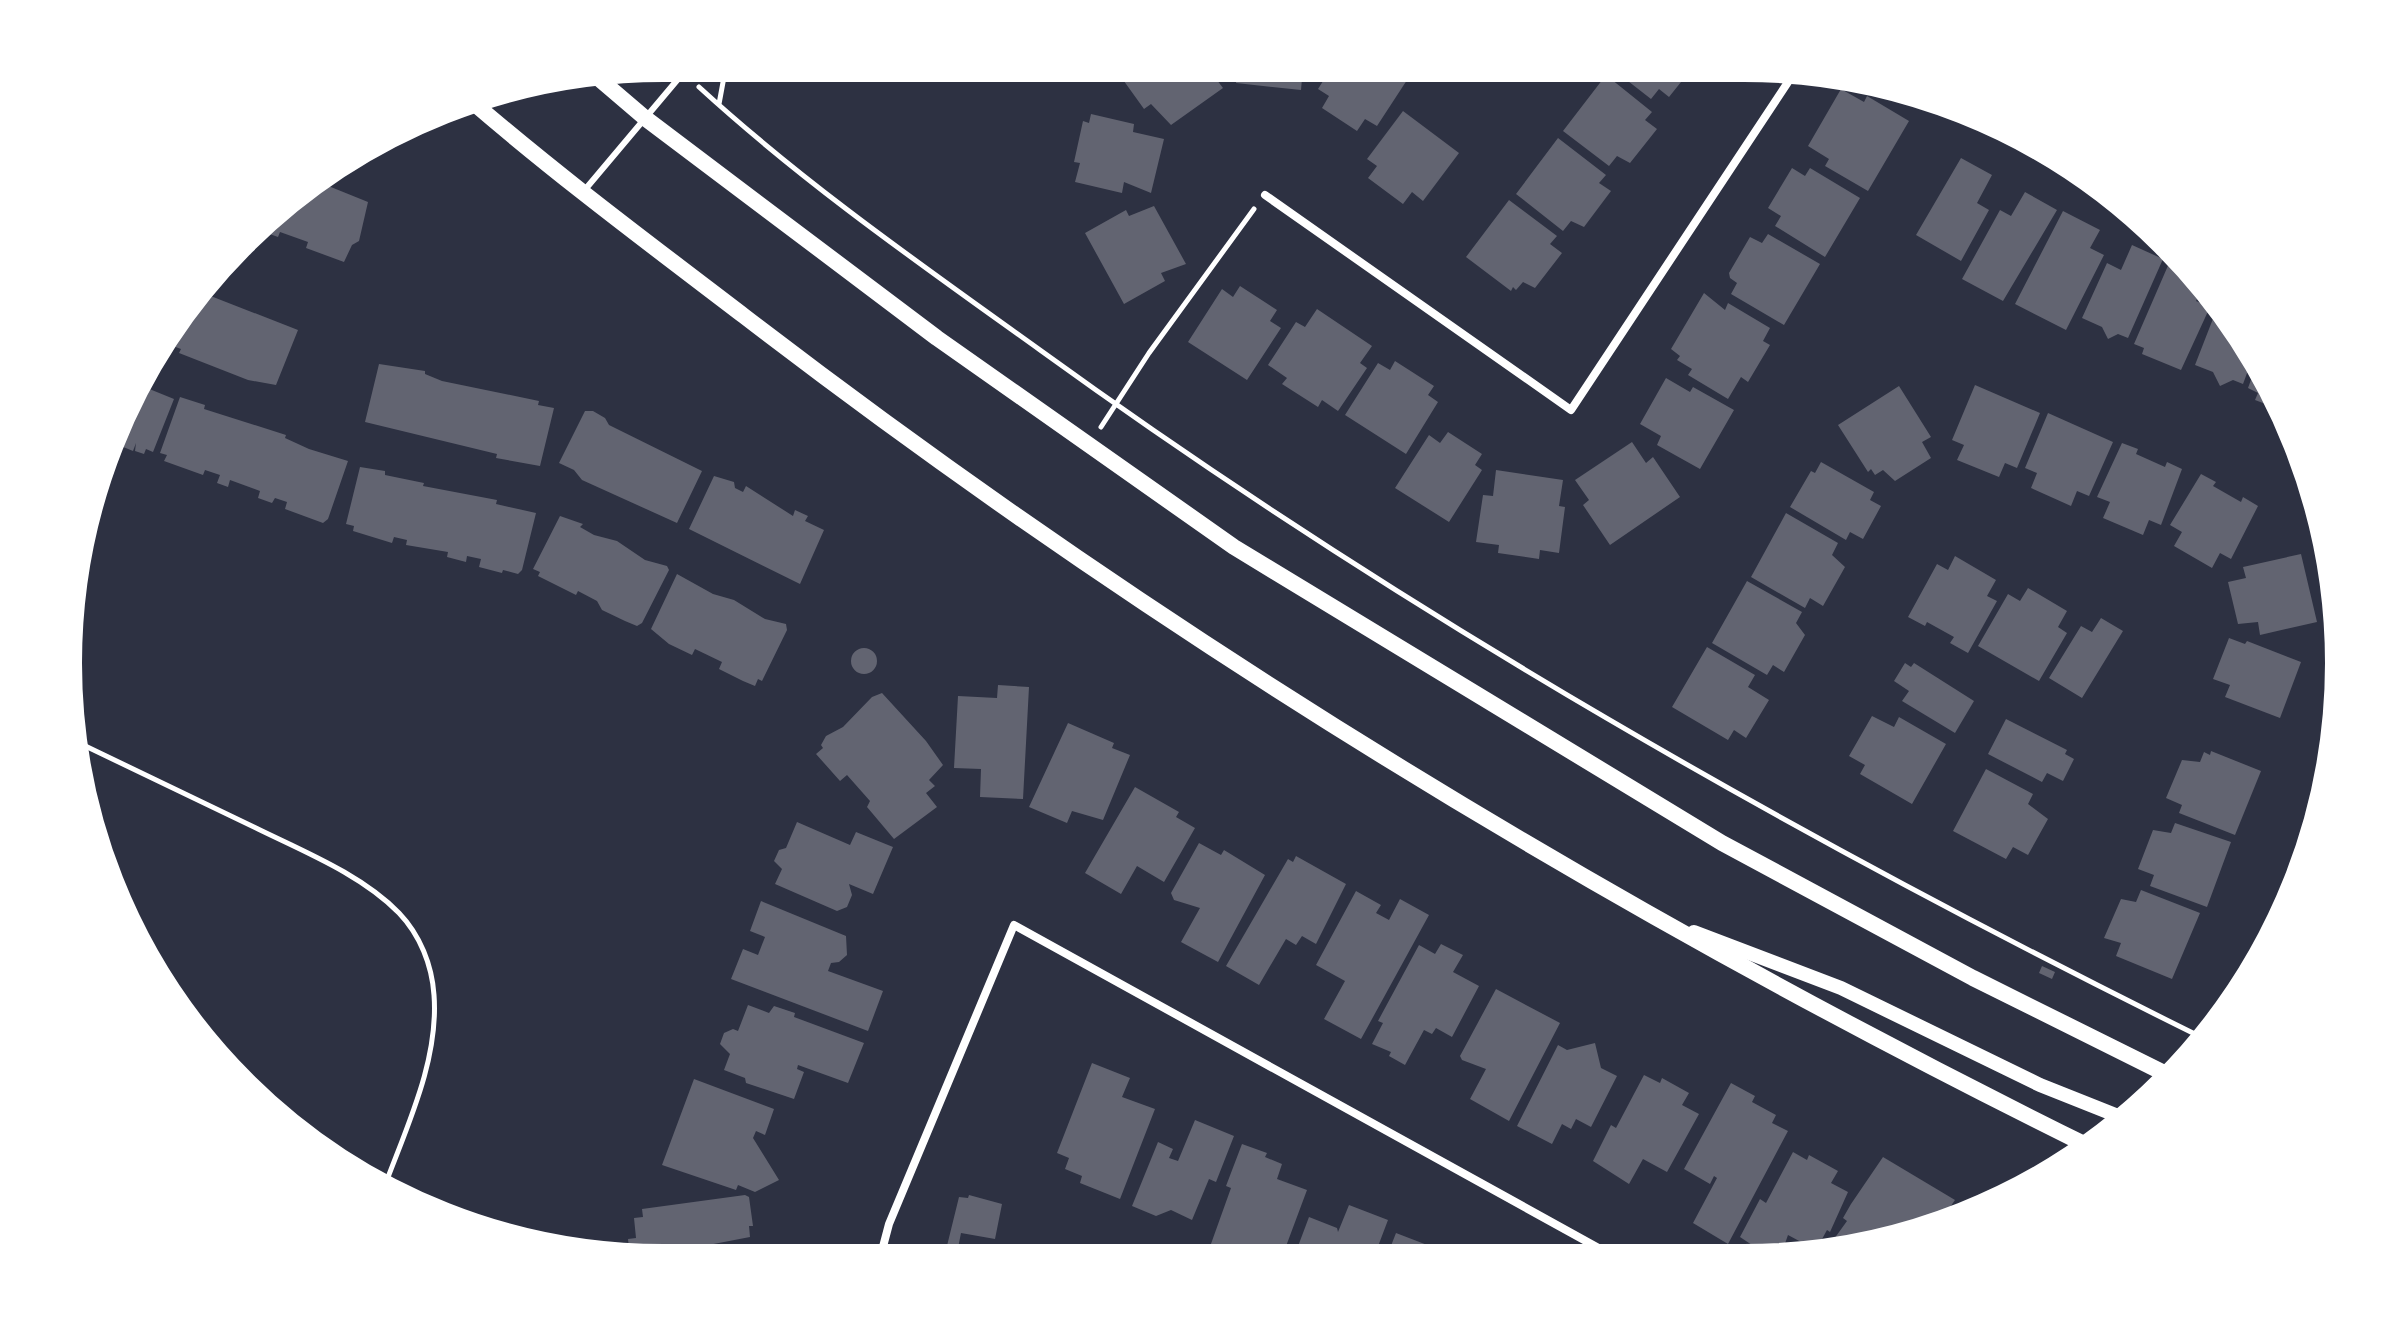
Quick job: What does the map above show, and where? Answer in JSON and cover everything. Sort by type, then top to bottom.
[{"type":"main road","points":[[604,83],[645,118],[937,338],[1234,547],[1722,843],[1973,978],[2160,1071]]},
{"type":"main road","points":[[482,109],[583,192],[878,419],[1030,527],[1425,785],[1648,914],[1930,1068],[2078,1141]]},
{"type":"street","points":[[1265,195],[1571,410],[1788,82]]},
{"type":"street","points":[[1648,914],[1841,988],[2040,1085],[2113,1114]]},
{"type":"street","points":[[883,1246],[889,1224],[1014,925],[1595,1246]]},
{"type":"lane","points":[[583,192],[680,80]]},
{"type":"path","points":[[692,80],[863,222],[1116,405],[1358,565],[1605,718],[1912,892],[2194,1033]]},
{"type":"path","points":[[719,105],[723,80]]},
{"type":"path","points":[[1090,445],[1149,353],[1265,195]]},
{"type":"path","points":[[86,747],[342,873],[398,912],[417,935],[428,962],[434,995],[434,1031],[412,1113],[388,1177]]},
{"type":"building","points":[[1123,80],[1217,80],[1223,88],[1171,125],[1151,104],[1144,109]]},
{"type":"building","points":[[1236,80],[1302,80],[1301,90],[1236,83]]},
{"type":"building","points":[[1324,80],[1407,80],[1377,126],[1365,119],[1357,131],[1322,108],[1329,96],[1318,89]]},
{"type":"building","points":[[1602,80],[1612,80],[1652,112],[1645,120],[1657,129],[1630,163],[1617,156],[1609,166],[1563,131]]},
{"type":"building","points":[[1627,80],[1683,80],[1669,97],[1659,89],[1651,99]]},
{"type":"building","points":[[1841,89],[1864,102],[1867,96],[1909,121],[1868,191],[1825,166],[1829,159],[1808,146]]},
{"type":"building","points":[[1403,111],[1459,153],[1423,201],[1412,192],[1403,204],[1368,178],[1377,166],[1367,159]]},
{"type":"building","points":[[1091,114],[1134,124],[1133,132],[1164,139],[1151,193],[1124,182],[1122,193],[1075,182],[1080,163],[1074,162],[1083,121],[1089,123]]},
{"type":"building","points":[[1558,138],[1606,175],[1599,183],[1611,191],[1584,227],[1571,221],[1563,231],[1516,194]]},
{"type":"building","points":[[1961,158],[1992,175],[1977,203],[1989,210],[1961,261],[1916,235]]},
{"type":"building","points":[[1792,168],[1805,176],[1810,168],[1860,198],[1825,257],[1775,226],[1781,216],[1768,208]]},
{"type":"building","points":[[328,186],[368,202],[359,241],[352,245],[344,262],[306,248],[308,242],[280,232],[278,237],[269,234]]},
{"type":"building","points":[[2025,192],[2057,210],[2003,301],[1962,279],[2000,210],[2011,216]]},
{"type":"building","points":[[1509,200],[1557,236],[1550,244],[1562,253],[1535,288],[1523,282],[1511,291],[1466,257]]},
{"type":"building","points":[[1154,206],[1186,264],[1161,273],[1165,281],[1124,304],[1085,233],[1126,210],[1129,216]]},
{"type":"building","points":[[2063,211],[2100,230],[2090,248],[2104,255],[2066,330],[2015,304]]},
{"type":"building","points":[[1768,234],[1820,264],[1784,325],[1731,294],[1737,283],[1729,273],[1750,237],[1762,243]]},
{"type":"building","points":[[2132,245],[2163,259],[2128,338],[2118,334],[2108,339],[2102,327],[2082,318],[2107,263],[2121,270]]},
{"type":"building","points":[[2168,264],[2198,297],[2196,301],[2209,310],[2181,370],[2142,354],[2144,348],[2134,344]]},
{"type":"building","points":[[1240,286],[1277,310],[1270,321],[1281,328],[1247,380],[1188,342],[1222,289],[1233,297]]},
{"type":"building","points":[[1704,293],[1725,310],[1728,303],[1770,328],[1763,341],[1770,345],[1748,382],[1741,377],[1728,399],[1688,375],[1692,369],[1677,360],[1680,356],[1671,349]]},
{"type":"building","points":[[210,296],[298,330],[276,385],[248,380],[179,353],[181,349],[174,346]]},
{"type":"building","points":[[1317,309],[1372,346],[1360,363],[1367,368],[1338,411],[1322,400],[1318,407],[1282,384],[1287,378],[1268,365],[1296,322],[1305,327]]},
{"type":"building","points":[[2214,317],[2248,370],[2243,384],[2233,380],[2220,386],[2213,372],[2195,365]]},
{"type":"building","points":[[1395,361],[1434,386],[1428,395],[1438,402],[1406,454],[1345,415],[1378,363],[1390,370]]},
{"type":"building","points":[[379,364],[425,371],[425,374],[442,381],[539,401],[538,405],[554,408],[540,466],[496,458],[497,454],[365,422]]},
{"type":"building","points":[[2252,377],[2267,404],[2255,400],[2258,393],[2248,388]]},
{"type":"building","points":[[1666,378],[1690,392],[1693,387],[1734,410],[1700,469],[1657,445],[1661,436],[1640,424]]},
{"type":"building","points":[[1975,385],[2040,413],[2017,468],[2005,463],[1999,477],[1957,460],[1964,445],[1952,440]]},
{"type":"building","points":[[1899,386],[1931,437],[1922,442],[1931,458],[1895,481],[1883,470],[1875,475],[1871,469],[1868,472],[1838,425]]},
{"type":"building","points":[[149,389],[174,399],[153,452],[146,449],[144,454],[135,451],[136,443],[133,451],[122,446]]},
{"type":"building","points":[[180,397],[205,405],[204,409],[286,435],[285,438],[309,449],[348,461],[328,519],[323,523],[285,509],[287,502],[275,498],[272,503],[258,498],[260,491],[230,480],[228,487],[217,483],[220,475],[205,470],[203,475],[164,461],[167,455],[160,453]]},
{"type":"building","points":[[585,411],[593,411],[605,418],[609,425],[702,471],[677,523],[582,480],[574,470],[559,463]]},
{"type":"building","points":[[2048,413],[2113,442],[2089,496],[2077,491],[2071,506],[2031,488],[2037,473],[2025,468]]},
{"type":"building","points":[[1448,432],[1482,454],[1475,465],[1482,470],[1449,522],[1395,488],[1429,435],[1440,443]]},
{"type":"building","points":[[1632,442],[1646,463],[1653,457],[1680,497],[1610,545],[1583,505],[1589,500],[1575,480]]},
{"type":"building","points":[[2122,443],[2138,449],[2136,454],[2165,467],[2167,462],[2182,469],[2161,525],[2149,520],[2143,535],[2103,518],[2110,502],[2097,497]]},
{"type":"building","points":[[1821,462],[1874,492],[1870,500],[1881,506],[1863,539],[1850,532],[1846,540],[1790,507],[1811,471],[1815,473]]},
{"type":"building","points":[[360,467],[385,471],[385,475],[424,483],[423,486],[497,500],[496,504],[536,513],[522,570],[518,574],[503,570],[502,573],[479,567],[481,559],[467,556],[466,562],[447,557],[448,552],[406,545],[407,540],[394,537],[392,543],[353,531],[354,526],[346,524]]},
{"type":"building","points":[[1496,470],[1563,480],[1559,506],[1565,507],[1559,553],[1540,550],[1539,559],[1498,553],[1499,545],[1476,542],[1483,495],[1493,496]]},
{"type":"building","points":[[2201,474],[2216,482],[2213,486],[2241,502],[2243,497],[2258,506],[2231,559],[2220,553],[2212,568],[2174,546],[2182,532],[2170,525]]},
{"type":"building","points":[[714,476],[734,482],[735,488],[743,492],[746,486],[793,516],[795,510],[808,516],[805,521],[824,530],[800,584],[689,529]]},
{"type":"building","points":[[1786,513],[1838,543],[1832,555],[1845,567],[1823,606],[1810,598],[1805,608],[1751,577]]},
{"type":"building","points":[[560,516],[583,524],[580,527],[594,535],[617,541],[645,560],[667,566],[669,570],[642,623],[637,626],[625,621],[602,610],[597,601],[578,591],[576,595],[538,576],[540,572],[533,569]]},
{"type":"building","points":[[2301,554],[2317,622],[2260,635],[2258,622],[2238,624],[2228,582],[2246,578],[2243,567]]},
{"type":"building","points":[[1955,556],[1996,580],[1987,596],[1997,601],[1968,653],[1950,643],[1954,637],[1927,622],[1925,626],[1908,617],[1937,564],[1948,570]]},
{"type":"building","points":[[677,574],[713,594],[734,600],[765,619],[786,624],[787,630],[762,681],[758,679],[755,686],[743,681],[719,669],[722,662],[695,649],[692,655],[669,644],[651,629]]},
{"type":"building","points":[[1747,581],[1802,612],[1796,623],[1805,635],[1784,672],[1773,665],[1767,675],[1712,643]]},
{"type":"building","points":[[2028,588],[2067,611],[2058,627],[2067,633],[2039,681],[1978,646],[2008,594],[2020,601]]},
{"type":"building","points":[[2101,618],[2123,631],[2082,698],[2049,678],[2081,626],[2092,632]]},
{"type":"building","points":[[2229,638],[2245,644],[2247,641],[2301,662],[2280,718],[2225,697],[2230,685],[2213,679]]},
{"type":"building","points":[[1707,647],[1755,675],[1748,687],[1769,700],[1746,738],[1734,730],[1728,740],[1672,707]]},
{"type":"building","points":[[864,648],[873,652],[877,661],[873,670],[864,674],[855,670],[851,661],[855,652]]},
{"type":"building","points":[[1905,663],[1911,667],[1914,663],[1974,701],[1955,733],[1902,701],[1909,691],[1894,681]]},
{"type":"building","points":[[998,685],[1029,687],[1023,799],[980,797],[981,769],[954,768],[958,696],[997,698]]},
{"type":"building","points":[[882,693],[926,741],[943,765],[929,780],[935,786],[926,793],[937,807],[894,839],[867,807],[870,801],[847,775],[840,781],[816,754],[823,748],[821,745],[826,736],[843,727],[872,697]]},
{"type":"building","points":[[1872,716],[1894,727],[1899,717],[1946,744],[1912,804],[1860,774],[1865,765],[1849,756]]},
{"type":"building","points":[[2006,719],[2067,750],[2065,754],[2074,759],[2063,781],[2047,773],[2042,782],[1988,754]]},
{"type":"building","points":[[1068,723],[1114,743],[1112,748],[1130,755],[1103,820],[1072,811],[1067,823],[1029,807]]},
{"type":"building","points":[[2211,751],[2261,771],[2235,835],[2179,813],[2182,805],[2166,798],[2182,760],[2200,762],[2204,752],[2210,755]]},
{"type":"building","points":[[1986,769],[2033,794],[2028,804],[2048,819],[2028,855],[2013,847],[2006,859],[1953,831]]},
{"type":"building","points":[[1135,787],[1179,812],[1176,817],[1195,828],[1164,882],[1137,866],[1121,894],[1085,873]]},
{"type":"building","points":[[797,822],[850,845],[856,832],[893,847],[873,894],[849,884],[852,895],[847,907],[837,911],[775,884],[782,869],[774,861],[779,850],[786,848]]},
{"type":"building","points":[[2175,823],[2231,842],[2207,907],[2150,886],[2154,875],[2138,869],[2153,830],[2171,833]]},
{"type":"building","points":[[1199,843],[1221,855],[1224,850],[1265,875],[1218,962],[1181,942],[1200,908],[1174,900],[1171,893]]},
{"type":"building","points":[[1296,856],[1346,884],[1316,944],[1302,936],[1296,945],[1286,939],[1259,985],[1226,966],[1288,859],[1293,862]]},
{"type":"building","points":[[2141,890],[2200,913],[2172,979],[2116,956],[2121,943],[2104,938],[2121,899],[2136,902]]},
{"type":"building","points":[[1356,891],[1381,905],[1376,913],[1389,920],[1400,899],[1429,915],[1361,1039],[1324,1019],[1345,981],[1316,965]]},
{"type":"building","points":[[761,901],[846,936],[847,955],[839,962],[831,963],[828,971],[883,991],[868,1031],[731,979],[743,949],[758,955],[765,937],[750,931]]},
{"type":"building","points":[[1441,944],[1463,955],[1453,972],[1479,986],[1452,1037],[1436,1028],[1432,1034],[1424,1030],[1405,1065],[1389,1056],[1391,1052],[1372,1044],[1383,1023],[1378,1021],[1419,945],[1435,954]]},
{"type":"building","points":[[2042,966],[2055,972],[2052,979],[2039,973]]},
{"type":"building","points":[[1496,989],[1560,1023],[1509,1121],[1470,1099],[1486,1069],[1462,1060],[1460,1056]]},
{"type":"building","points":[[748,1005],[769,1013],[774,1006],[795,1013],[794,1017],[864,1043],[848,1083],[798,1065],[797,1069],[804,1072],[794,1099],[746,1083],[745,1078],[724,1070],[730,1054],[720,1044],[724,1033],[733,1029],[738,1031]]},
{"type":"building","points":[[1595,1043],[1601,1068],[1617,1076],[1591,1127],[1576,1119],[1571,1129],[1562,1124],[1552,1144],[1517,1126],[1558,1045],[1567,1050]]},
{"type":"building","points":[[1092,1063],[1130,1078],[1122,1097],[1155,1109],[1120,1199],[1080,1183],[1082,1176],[1065,1169],[1069,1158],[1057,1153]]},
{"type":"building","points":[[1644,1075],[1660,1083],[1662,1078],[1689,1093],[1682,1105],[1699,1114],[1667,1172],[1643,1159],[1629,1184],[1593,1161],[1611,1125],[1616,1128]]},
{"type":"building","points":[[694,1079],[774,1109],[765,1135],[756,1131],[753,1138],[779,1180],[755,1192],[738,1185],[736,1190],[662,1165]]},
{"type":"building","points":[[1731,1083],[1755,1096],[1752,1102],[1776,1115],[1772,1123],[1788,1131],[1728,1244],[1693,1223],[1717,1178],[1714,1176],[1710,1184],[1684,1169]]},
{"type":"building","points":[[1195,1120],[1234,1136],[1216,1182],[1209,1179],[1192,1220],[1171,1210],[1156,1216],[1132,1206],[1158,1142],[1173,1149],[1169,1158],[1178,1161]]},
{"type":"building","points":[[1242,1144],[1267,1153],[1265,1157],[1282,1164],[1277,1179],[1307,1190],[1286,1246],[1210,1246],[1231,1188],[1226,1186]]},
{"type":"building","points":[[1793,1152],[1807,1160],[1809,1155],[1838,1171],[1831,1183],[1848,1192],[1830,1232],[1827,1230],[1820,1241],[1803,1243],[1788,1235],[1785,1245],[1753,1246],[1740,1237],[1760,1199],[1766,1203]]},
{"type":"building","points":[[1883,1157],[1955,1200],[1949,1208],[1931,1215],[1834,1239],[1847,1221],[1843,1218]]},
{"type":"building","points":[[745,1195],[749,1197],[753,1226],[749,1226],[750,1237],[703,1246],[629,1245],[628,1239],[636,1238],[634,1218],[643,1217],[642,1209]]},
{"type":"building","points":[[969,1195],[1002,1204],[995,1239],[961,1233],[958,1246],[947,1246],[959,1197],[968,1198]]},
{"type":"building","points":[[1349,1205],[1388,1220],[1378,1246],[1298,1246],[1309,1217],[1337,1228],[1338,1232]]},
{"type":"building","points":[[1396,1233],[1430,1246],[1391,1246]]}]
